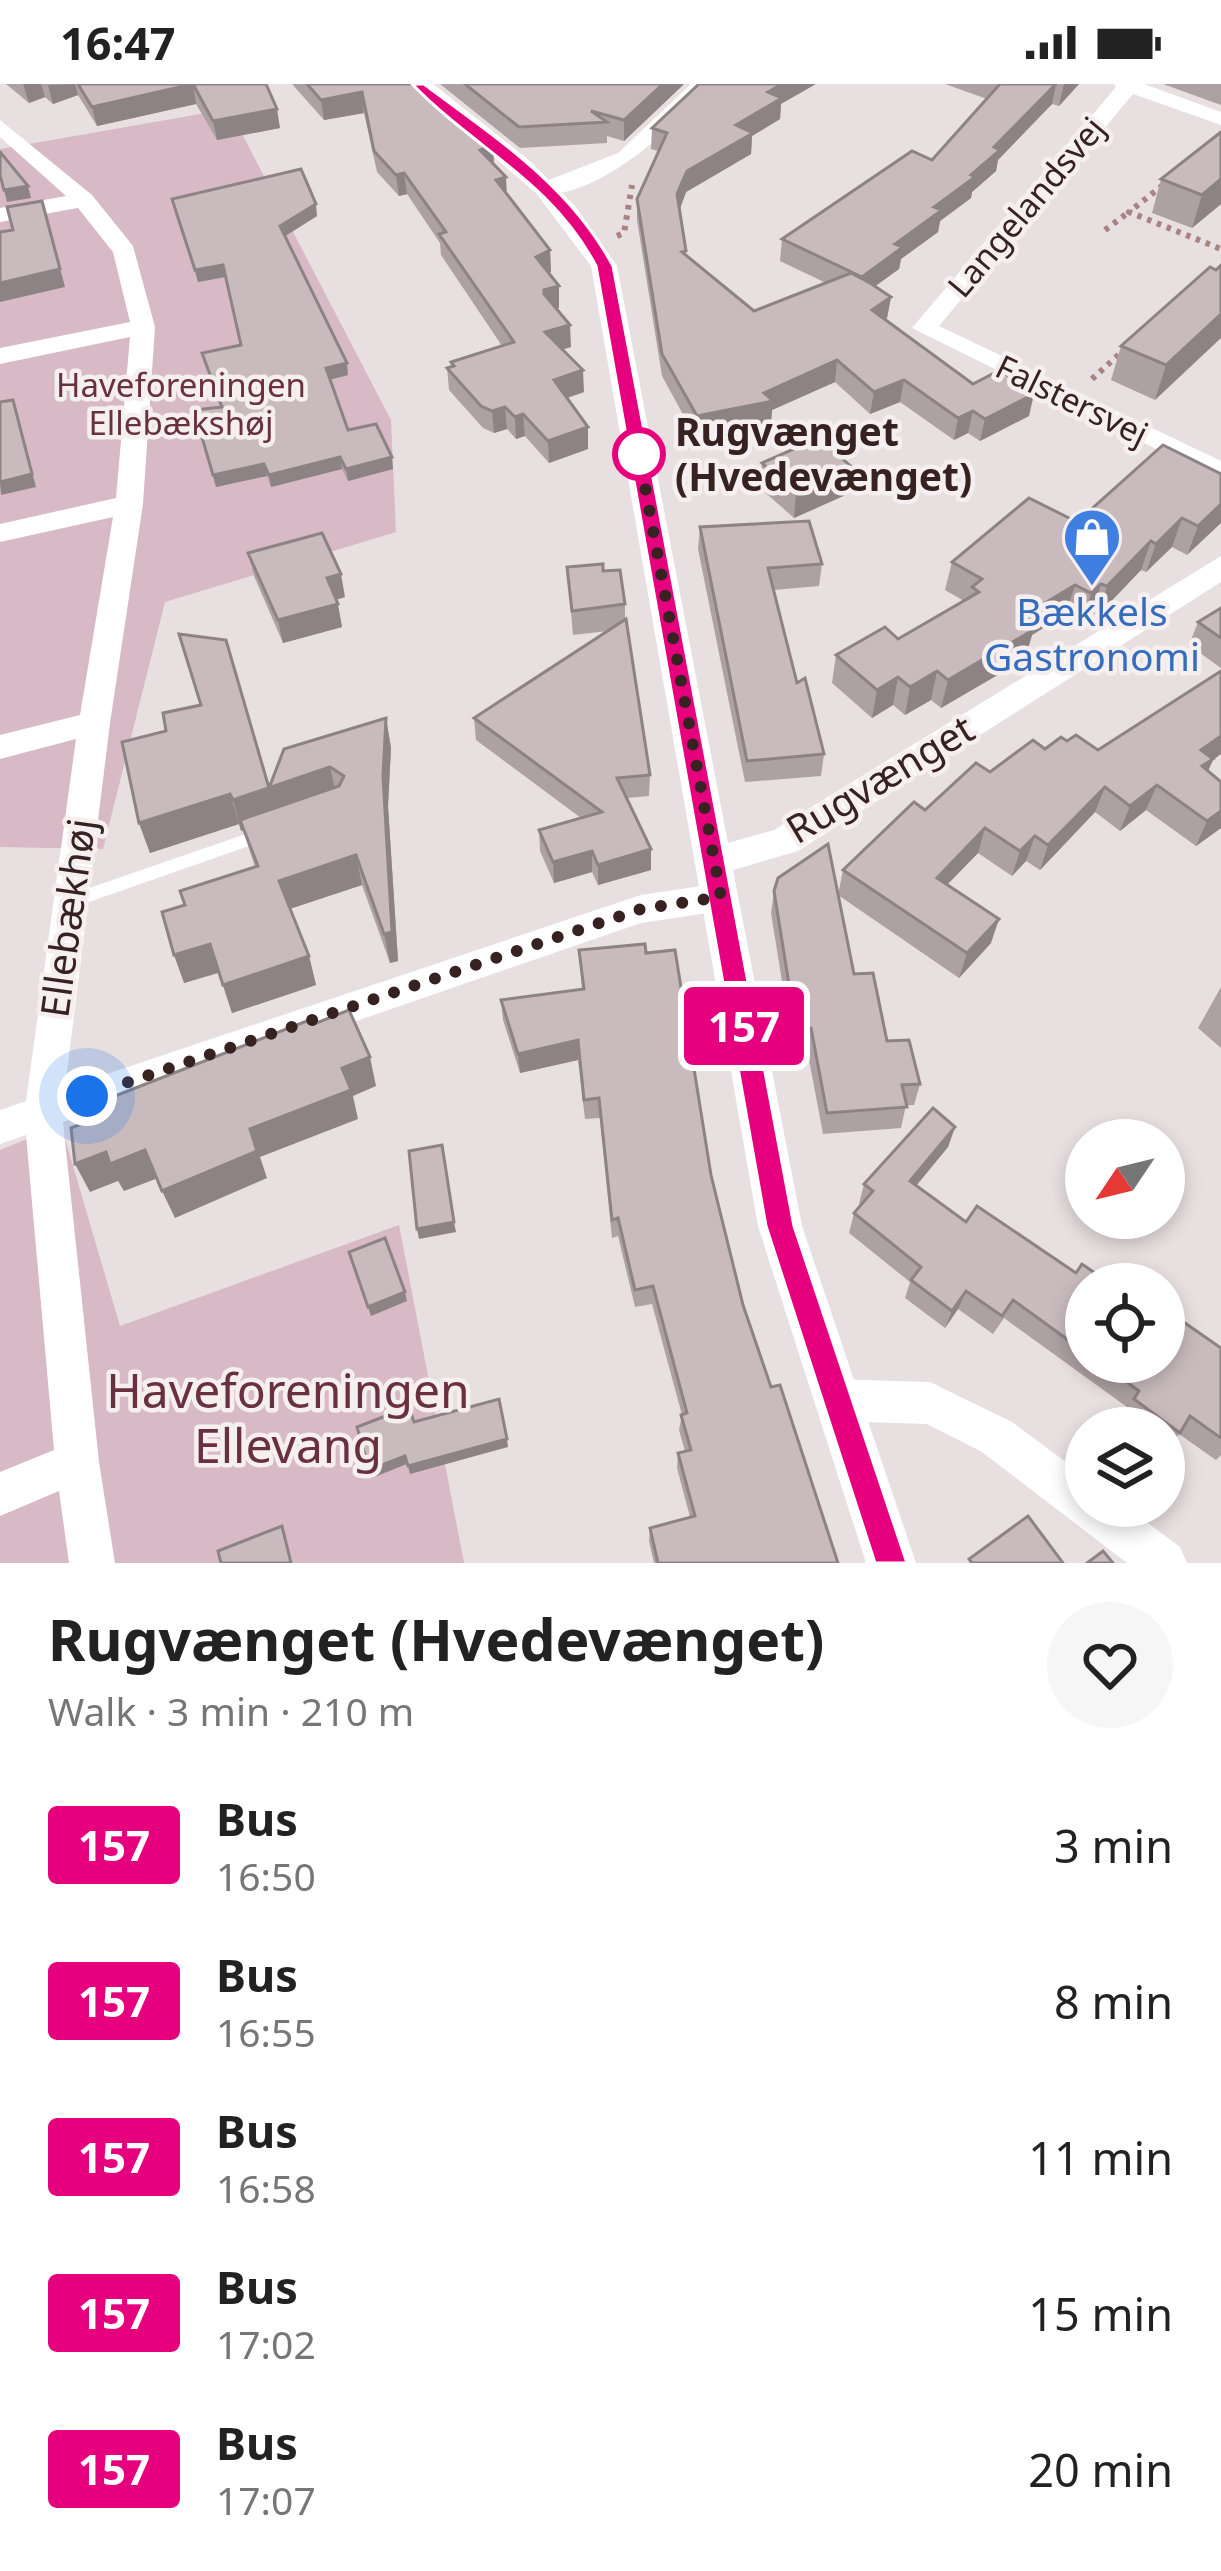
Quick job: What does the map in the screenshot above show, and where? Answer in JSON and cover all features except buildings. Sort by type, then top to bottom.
[{"type":"street","points":[[419,84],[549,188],[583,226],[604,266],[780,1226],[891,1563]]},
{"type":"street","points":[[549,188],[605,169],[703,84]]},
{"type":"street","points":[[1127,84],[1221,119]]},
{"type":"street","name":"Langelandsvej","points":[[924,328],[1127,84]]},
{"type":"street","name":"Ellebækhøj","points":[[11,135],[84,200],[125,251],[142,327],[129,503],[94,723],[43,1112],[77,1462],[92,1563]]},
{"type":"street","points":[[0,215],[84,200]]},
{"type":"street","points":[[0,356],[142,327]]},
{"type":"street","name":"Falstersvej","points":[[924,328],[1221,472]]},
{"type":"street","points":[[0,532],[129,503]]},
{"type":"street","name":"Rugvænget","points":[[718,879],[1221,567]]},
{"type":"street","points":[[0,747],[94,723]]},
{"type":"street","points":[[0,1127],[718,879]]},
{"type":"street","points":[[836,1400],[931,1402],[997,1437],[1065,1488]]},
{"type":"street","points":[[0,1494],[77,1462]]},
{"type":"street","points":[[1116,1527],[1164,1563]]},
{"type":"lane","points":[[71,902],[271,832]]},
{"type":"path","points":[[594,247],[624,233],[633,181],[661,142],[648,136]]},
{"type":"path","points":[[1105,230],[1166,183]]},
{"type":"path","points":[[1130,212],[1221,249]]},
{"type":"path","points":[[1069,398],[1140,336]]},
{"type":"green space","name":"Haveforeningen Ellebækshøj","points":[[229,109],[391,420],[396,532],[165,602],[103,849],[0,847],[0,149]]},
{"type":"green space","name":"Haveforeningen Ellevang","points":[[61,1125],[120,1326],[399,1225],[464,1563],[0,1563],[0,1150]]},
{"type":"bus line","name":"157","points":[[419,84],[549,188],[583,226],[604,266],[780,1226],[891,1563]]},
{"type":"place","name":"Rugvænget (Hvedevænget)","points":[[639,454]]},
{"type":"place","name":"Bækkels Gastronomi","points":[[1092,588]]},
{"type":"route","points":[[87,1096],[641,909],[721,897],[636,438],[639,454]]}]
